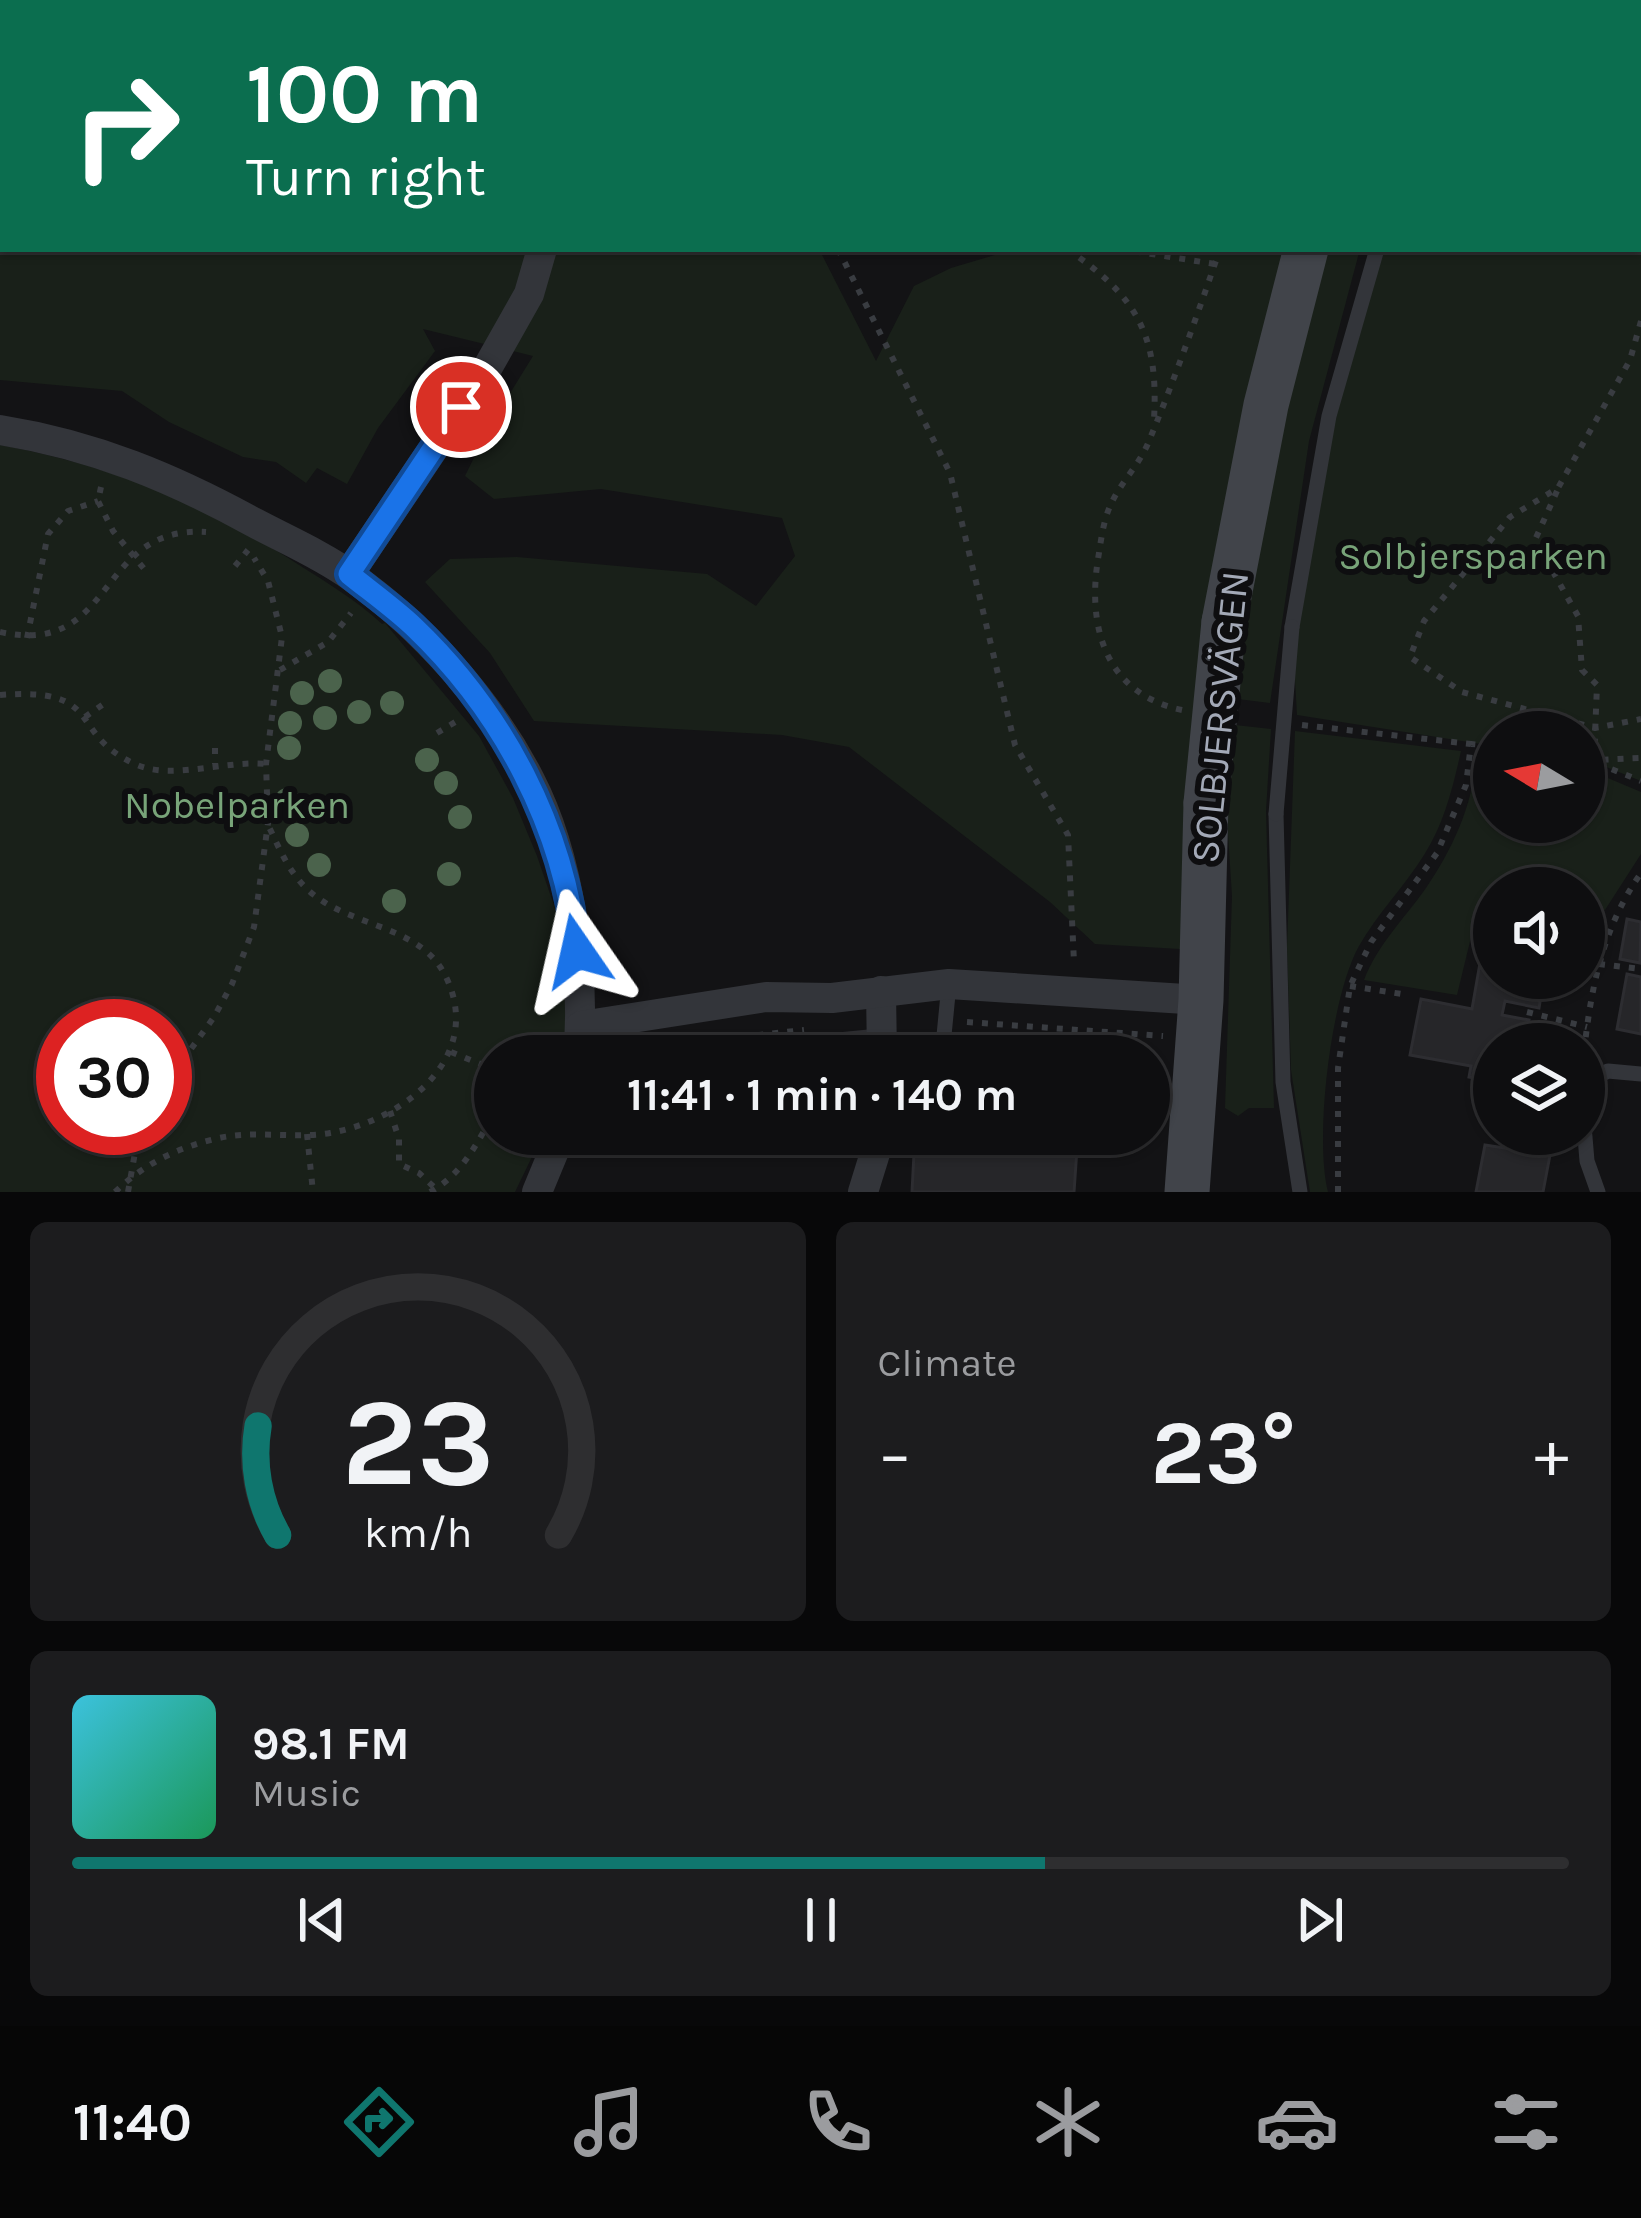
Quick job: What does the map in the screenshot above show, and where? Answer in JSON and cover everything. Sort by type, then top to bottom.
[{"type":"main road","name":"SOLBJERSVÄGEN","points":[[1187,1192],[1201,1000],[1206,803],[1224,622],[1261,428],[1305,252]]},
{"type":"street","points":[[358,581],[529,293],[541,252]]},
{"type":"street","points":[[0,430],[109,454],[159,473],[358,581],[414,627],[504,737],[531,782],[574,926],[579,1035]]},
{"type":"street","points":[[604,1035],[766,997],[832,998],[949,985],[1201,1000]]},
{"type":"street","points":[[881,991],[882,1035]]},
{"type":"street","points":[[537,1192],[552,1155]]},
{"type":"street","points":[[863,1192],[874,1155]]},
{"type":"lane","points":[[1300,1192],[1283,1082],[1276,814],[1292,627],[1329,416],[1376,252]]},
{"type":"lane","points":[[944,1035],[949,985]]},
{"type":"lane","points":[[1605,1072],[1641,1074]]},
{"type":"lane","points":[[1587,1155],[1598,1192]]},
{"type":"path","points":[[840,252],[950,473],[1015,745],[1068,835],[1074,962]]},
{"type":"path","points":[[1071,252],[1120,290],[1140,319],[1156,386],[1154,429]]},
{"type":"path","points":[[1139,252],[1215,264]]},
{"type":"path","points":[[1196,713],[1149,700],[1115,668],[1096,626],[1097,566],[1111,502],[1132,474],[1154,429],[1219,252]]},
{"type":"path","points":[[1596,711],[1597,685],[1582,670],[1578,616],[1535,540],[1558,488],[1630,360],[1641,321]]},
{"type":"path","points":[[109,454],[98,501],[113,531],[145,570]]},
{"type":"path","points":[[1532,711],[1462,692],[1410,657],[1424,621],[1510,517],[1558,488]]},
{"type":"path","points":[[27,638],[48,534],[68,511],[98,501]]},
{"type":"path","points":[[0,632],[27,638],[70,628],[133,554],[169,535],[204,532],[224,536]]},
{"type":"path","points":[[192,1048],[214,1017],[254,926],[268,823],[266,764],[280,670],[280,616],[259,564],[236,543]]},
{"type":"path","points":[[280,670],[328,642],[358,581]]},
{"type":"path","points":[[0,695],[52,695],[75,706],[111,749],[134,764],[176,772],[215,764],[266,764]]},
{"type":"path","points":[[86,717],[105,703]]},
{"type":"path","points":[[1605,726],[1641,719]]},
{"type":"path","points":[[1297,724],[1471,744],[1466,785],[1437,853],[1371,942],[1350,986],[1338,1068],[1338,1192]]},
{"type":"path","points":[[214,748],[215,764]]},
{"type":"path","points":[[1605,759],[1641,758]]},
{"type":"path","points":[[1605,766],[1641,782]]},
{"type":"path","points":[[115,1192],[132,1175],[188,1146],[225,1136],[330,1133],[390,1110],[430,1082],[451,1052],[458,1016],[452,990],[428,950],[315,896],[290,870],[268,823]]},
{"type":"path","points":[[1605,937],[1641,873]]},
{"type":"path","points":[[1605,965],[1641,970]]},
{"type":"path","points":[[1350,986],[1408,995]]},
{"type":"path","points":[[1527,1012],[1571,1023]]},
{"type":"path","points":[[451,1052],[474,1061]]},
{"type":"path","points":[[390,1110],[399,1139],[400,1165],[419,1173],[432,1190],[462,1167],[474,1147]]},
{"type":"path","points":[[307,1134],[313,1192]]},
{"type":"path","points":[[128,1192],[135,1155]]},
{"type":"green space","points":[[0,252],[821,252],[876,361],[914,286],[951,268],[1005,252],[1296,252],[1180,949],[1095,944],[1050,902],[849,747],[782,735],[534,721],[490,653],[425,582],[450,559],[517,557],[707,574],[756,606],[795,556],[782,518],[601,489],[494,499],[465,476],[533,356],[423,329],[435,351],[378,428],[347,484],[317,468],[306,483],[276,462],[243,457],[169,422],[122,391],[0,380]]},
{"type":"green space","points":[[1324,252],[1359,252],[1309,441],[1270,703],[1238,699],[1272,472]]},
{"type":"green space","name":"Solbjersparken","points":[[1376,252],[1641,252],[1641,781],[1605,766],[1605,711],[1473,711],[1473,743],[1297,715],[1292,627],[1306,536]]},
{"type":"green space","name":"Nobelparken","points":[[0,445],[80,464],[156,490],[264,543],[385,623],[479,736],[513,798],[559,920],[569,1011],[565,1035],[474,1035],[474,1155],[533,1155],[515,1192],[0,1192]]},
{"type":"green space","points":[[1235,725],[1271,729],[1266,811],[1274,1108],[1249,1108],[1238,1116],[1225,1108],[1232,896],[1226,803]]},
{"type":"green space","points":[[1295,731],[1461,751],[1431,843],[1366,934],[1340,998],[1324,1103],[1328,1192],[1310,1192],[1291,1070],[1287,947]]},
{"type":"green space","points":[[1605,777],[1641,792],[1641,854],[1605,910],[1605,867],[1473,867],[1473,929],[1457,995],[1364,980],[1444,858],[1466,810],[1473,780],[1473,843],[1605,843]]},
{"type":"building","points":[[1627,919],[1641,922],[1640,963],[1620,959]]},
{"type":"building","points":[[1627,974],[1641,977],[1641,1034],[1617,1029]]},
{"type":"building","points":[[1421,999],[1472,1009],[1474,999],[1540,999],[1539,1008],[1505,1001],[1502,1015],[1528,1023],[1473,1023],[1473,1078],[1469,1077],[1471,1066],[1410,1055]]},
{"type":"building","points":[[914,1155],[1077,1155],[1074,1192],[912,1192]]},
{"type":"building","points":[[1483,1155],[1550,1155],[1543,1192],[1476,1192]]},
{"type":"route","points":[[461,407],[349,574],[414,627],[504,737],[531,782],[546,822],[577,951]]}]
